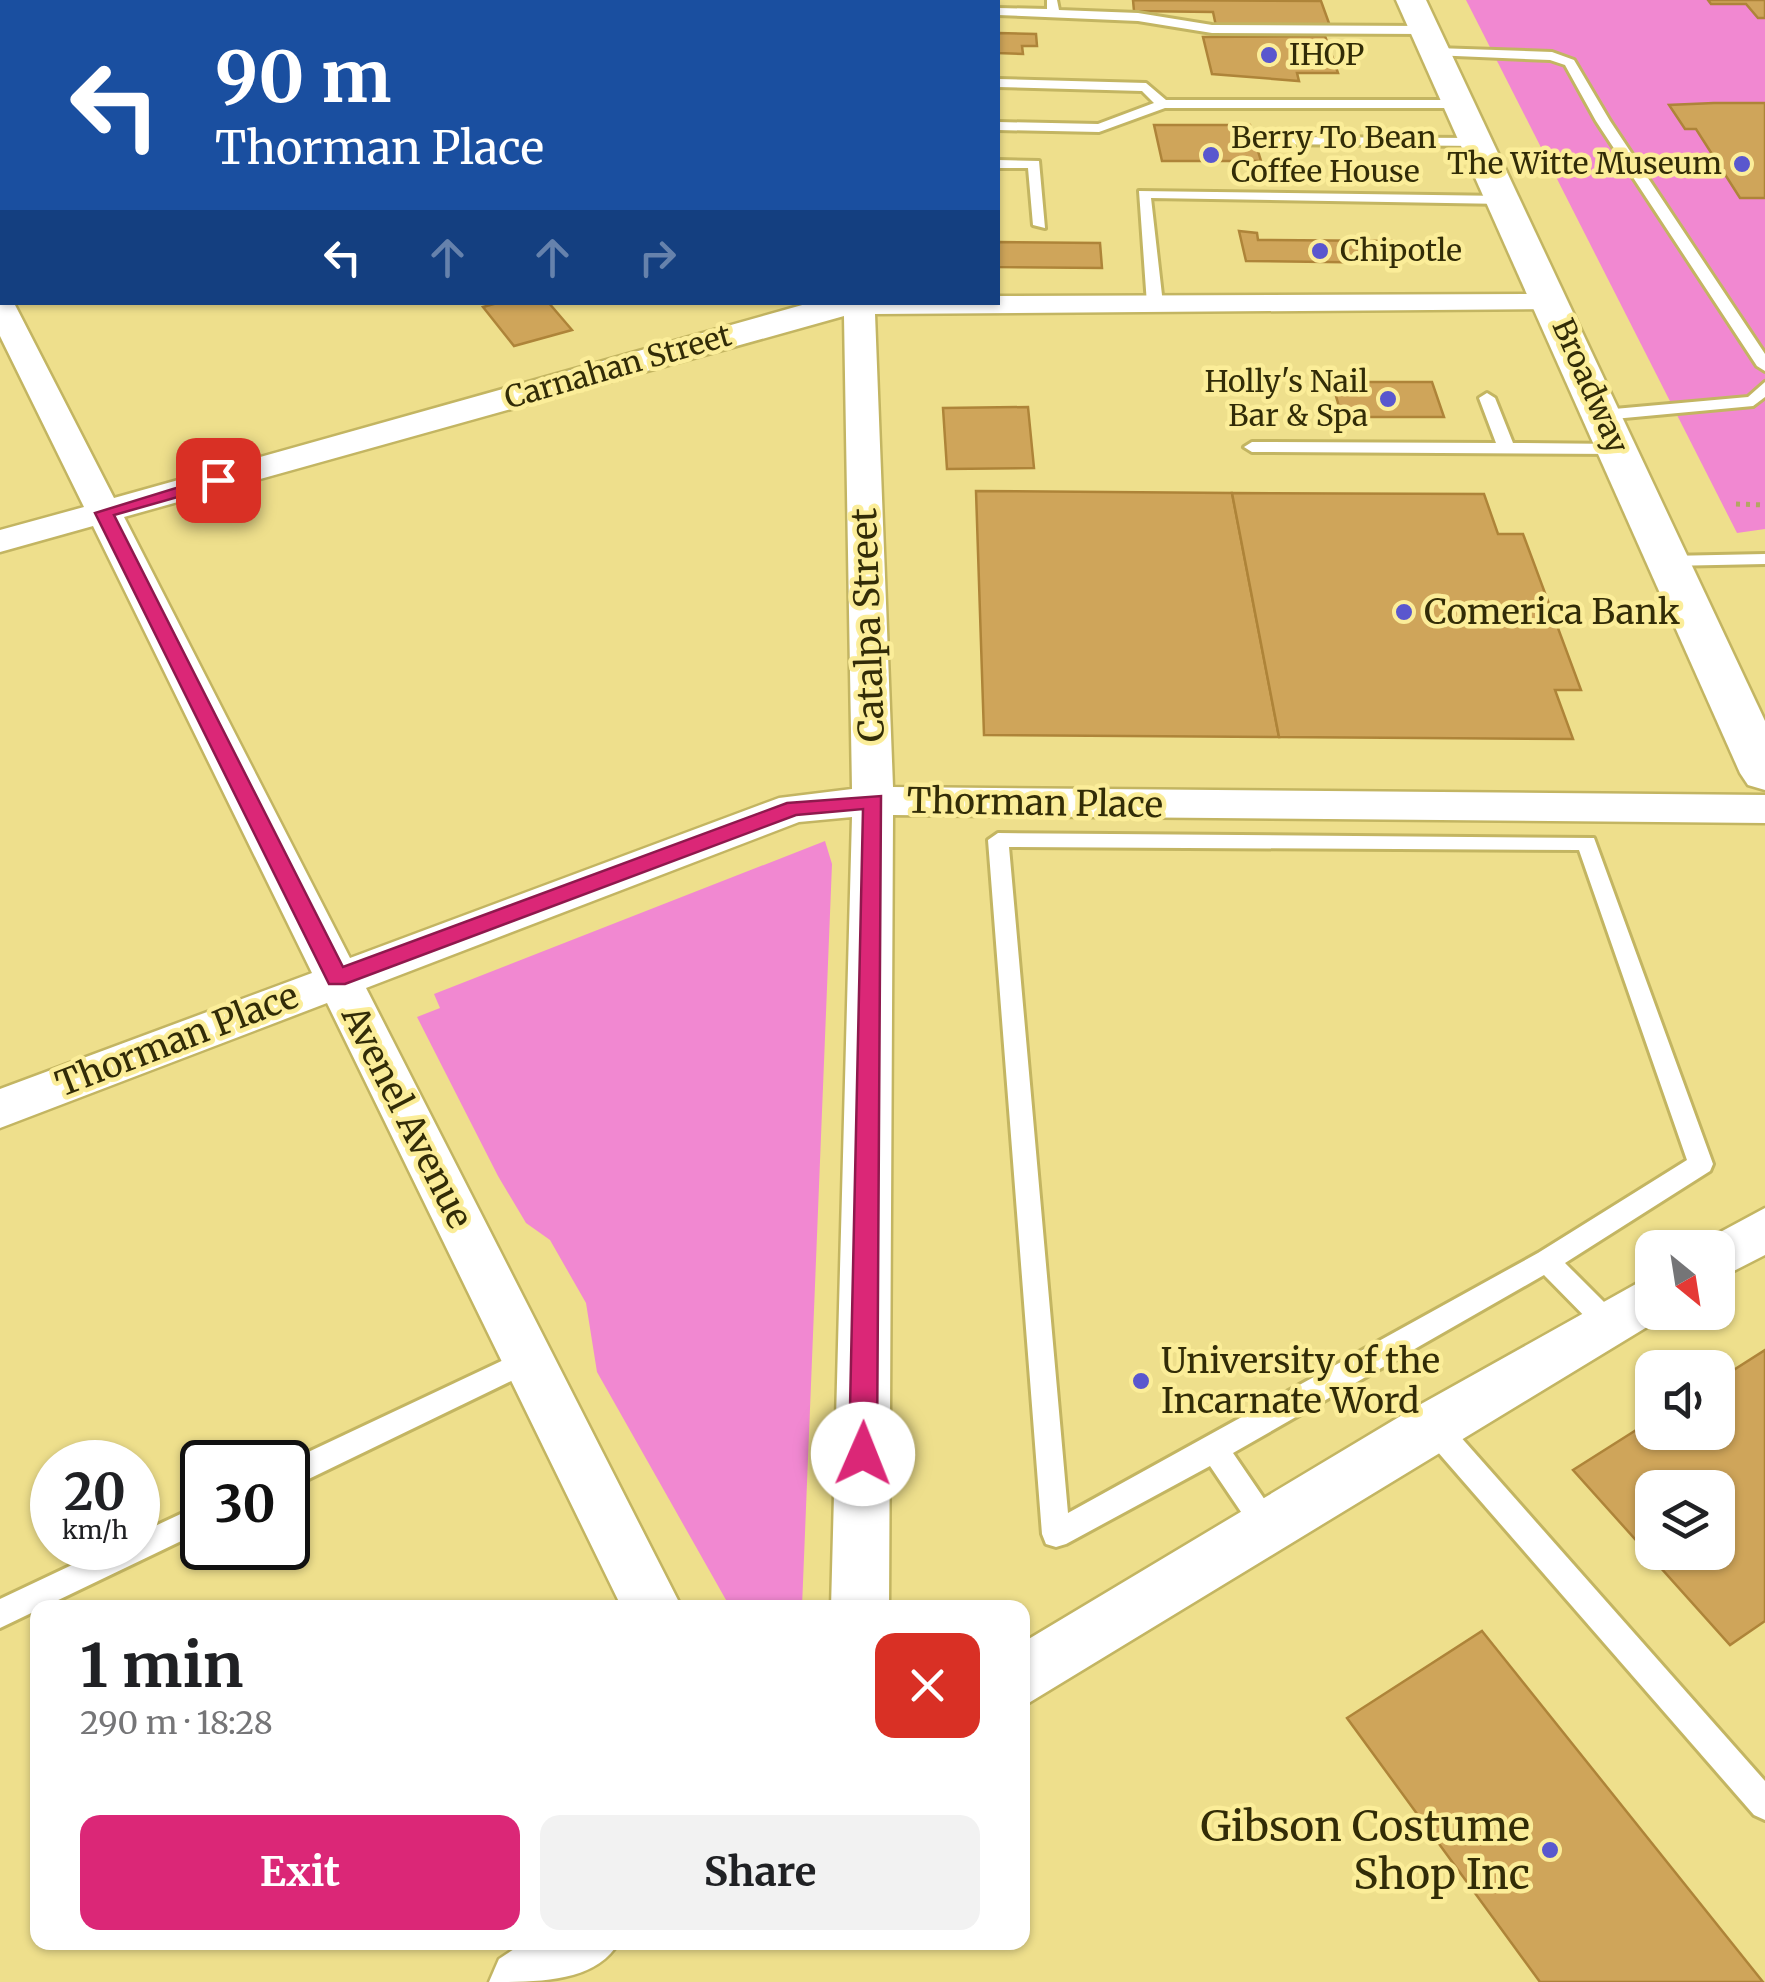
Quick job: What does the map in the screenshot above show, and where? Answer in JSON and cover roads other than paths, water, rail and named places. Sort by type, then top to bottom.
[{"type":"main road","name":"Broadway","points":[[1411,0],[1765,773]]},
{"type":"street","name":"Carnahan Street","points":[[1000,304],[1552,303]]},
{"type":"street","name":"Avenel Avenue","points":[[0,305],[649,1600]]},
{"type":"street","name":"Carnahan Street","points":[[0,541],[824,308],[850,305]]},
{"type":"street","name":"Catalpa Street","points":[[859,305],[873,801],[860,1600]]},
{"type":"street","name":"Thorman Place","points":[[0,1108],[794,808],[873,801],[995,821],[1582,826],[1765,810]]},
{"type":"street","points":[[1735,1248],[1765,1229]]},
{"type":"street","points":[[1030,1673],[1433,1426],[1631,1311]]},
{"type":"street","points":[[522,1982],[574,1950]]},
{"type":"lane","points":[[1000,12],[1052,7],[1212,30],[1431,41],[1552,56],[1570,63],[1603,121],[1765,366]]},
{"type":"lane","points":[[1000,82],[1146,86],[1163,104]]},
{"type":"lane","points":[[1000,126],[1099,128],[1163,104],[1461,104]]},
{"type":"lane","points":[[1269,141],[1478,142]]},
{"type":"lane","points":[[1000,164],[1034,164],[1040,225]]},
{"type":"lane","points":[[1156,304],[1144,194],[1505,200]]},
{"type":"lane","points":[[1487,398],[1507,449]]},
{"type":"lane","points":[[1252,447],[1507,449],[1610,432],[1761,398]]},
{"type":"lane","points":[[1668,561],[1765,559]]},
{"type":"lane","points":[[995,821],[1056,1534],[1547,1260],[1701,1164],[1582,826]]},
{"type":"lane","points":[[1547,1260],[1631,1311]]},
{"type":"lane","points":[[310,1465],[529,1360]]},
{"type":"lane","points":[[1433,1426],[1765,1804]]},
{"type":"lane","points":[[1214,1449],[1269,1529]]},
{"type":"lane","points":[[0,1614],[180,1528]]},
{"type":"place","name":"IHOP","points":[[1269,55]]},
{"type":"place","name":"Berry To Bean Coffee House","points":[[1211,155]]},
{"type":"place","name":"The Witte Museum","points":[[1742,164]]},
{"type":"place","name":"Chipotle","points":[[1320,251]]},
{"type":"place","name":"Holly's Nail Bar & Spa","points":[[1388,399]]},
{"type":"place","name":"Comerica Bank","points":[[1404,612]]},
{"type":"place","name":"University of the Incarnate Word","points":[[1141,1381]]},
{"type":"place","name":"Gibson Costume Shop Inc","points":[[1550,1850]]}]
